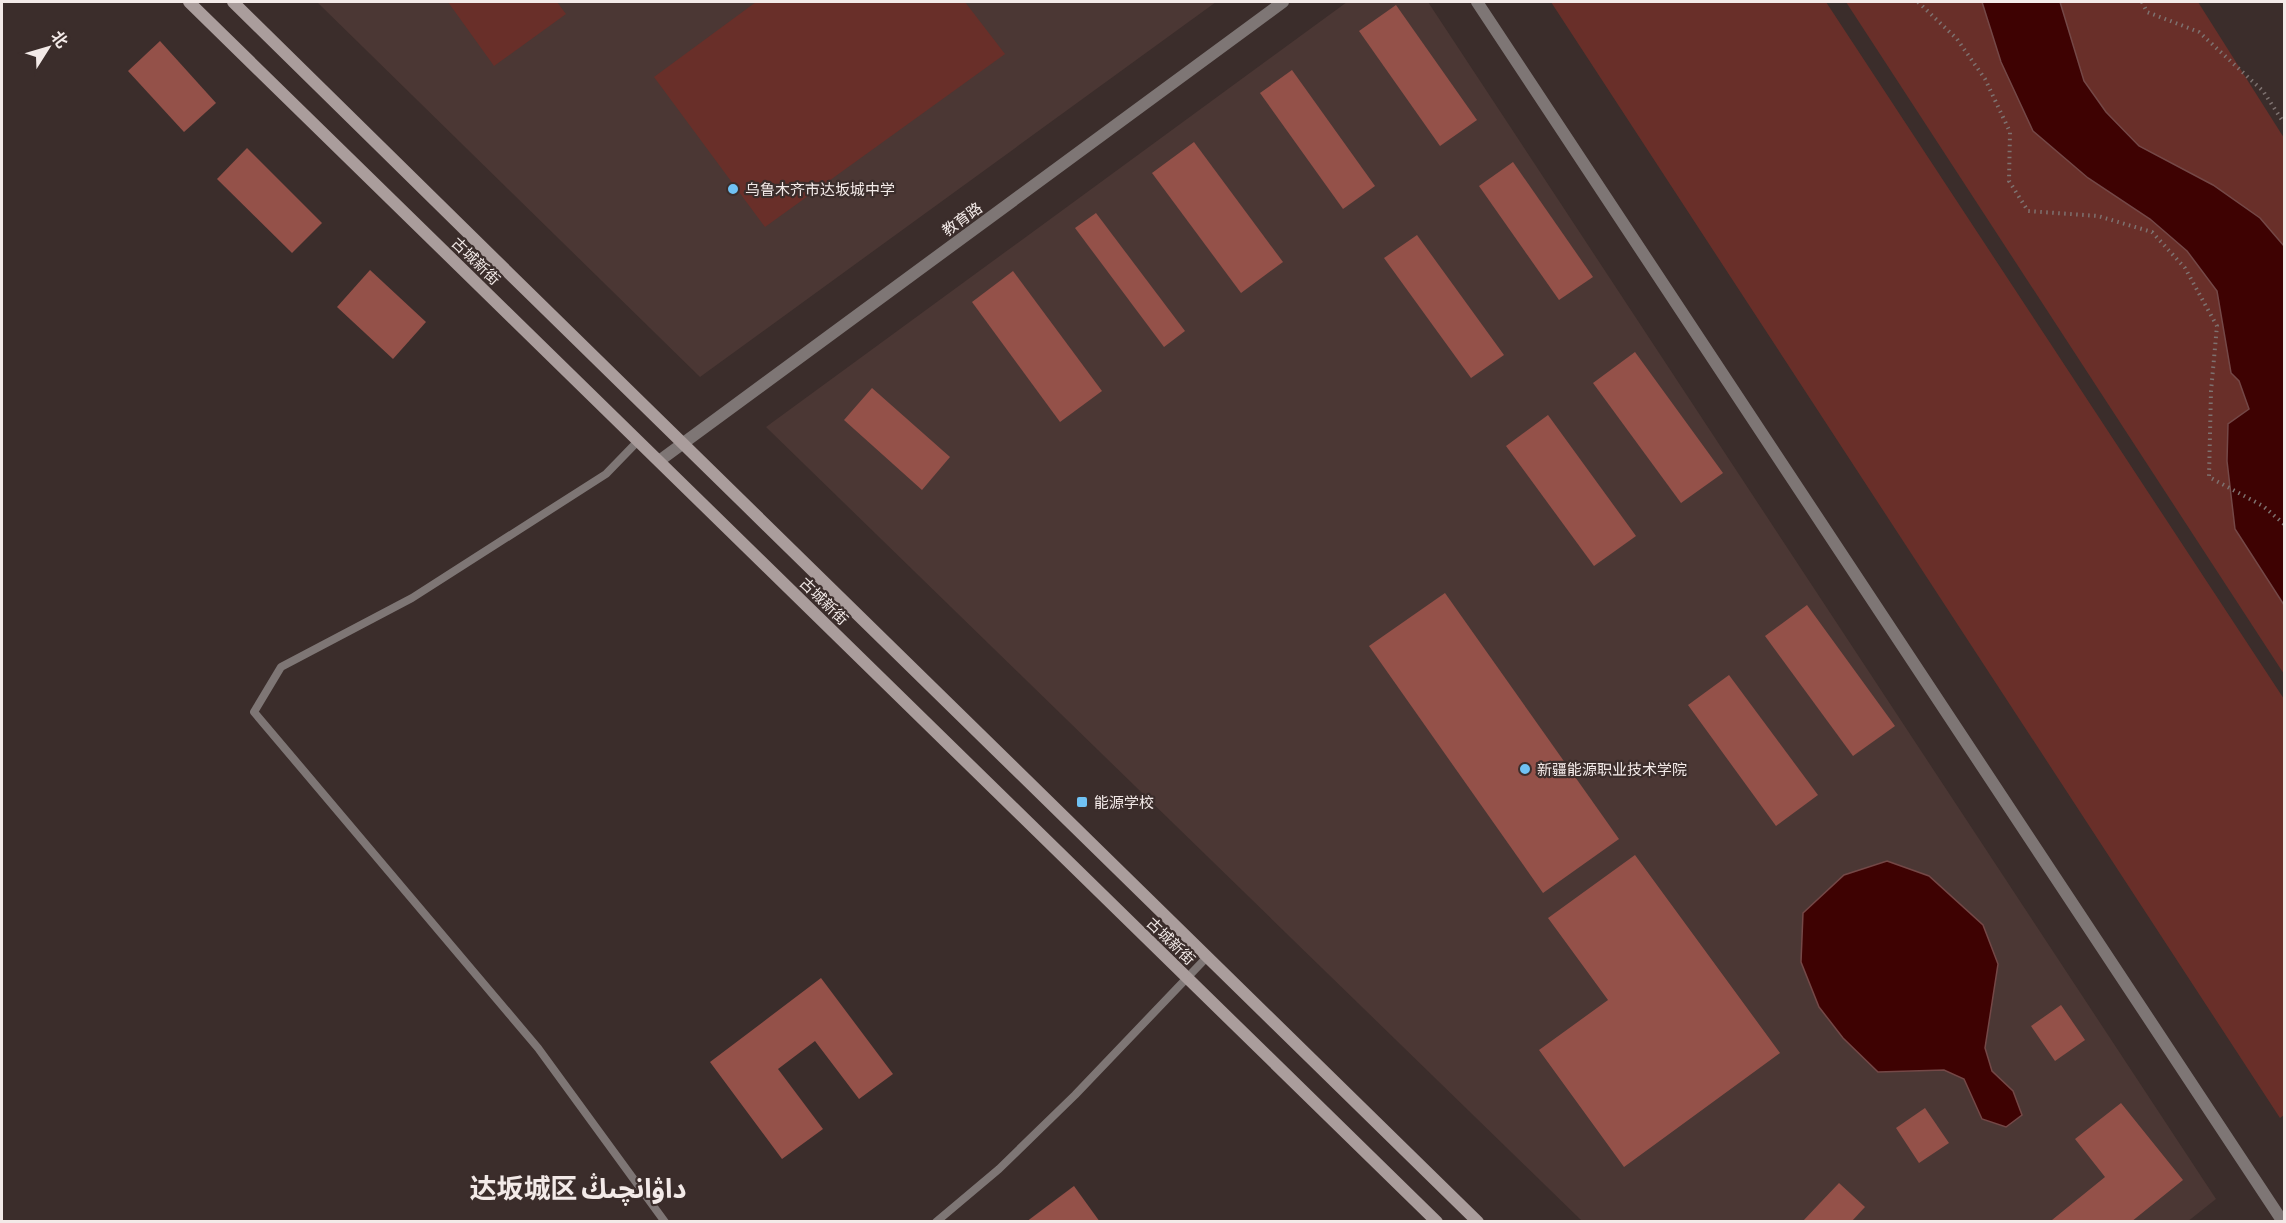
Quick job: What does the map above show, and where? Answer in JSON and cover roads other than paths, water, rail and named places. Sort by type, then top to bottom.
[{"type":"main road","name":"古城新街","points":[[189,2],[1437,1221]]},
{"type":"main road","name":"古城新街","points":[[233,2],[1478,1221]]},
{"type":"street","name":"教育路","points":[[659,461],[1283,2]]},
{"type":"street","points":[[1477,2],[2283,1221]]},
{"type":"lane","points":[[638,441],[606,474],[412,597],[281,667],[254,712],[538,1048],[665,1221]]},
{"type":"lane","points":[[936,1221],[999,1169],[1075,1095],[1207,957]]},
{"type":"place","name":"乌鲁木齐市达坂城中学","points":[[733,189]]},
{"type":"place","name":"新疆能源职业技术学院","points":[[1525,769]]},
{"type":"place","name":"能源学校","points":[[1082,802]]},
{"type":"district","name":"达坂城区 داۋانچىڭ","points":[[578,1188]]}]
